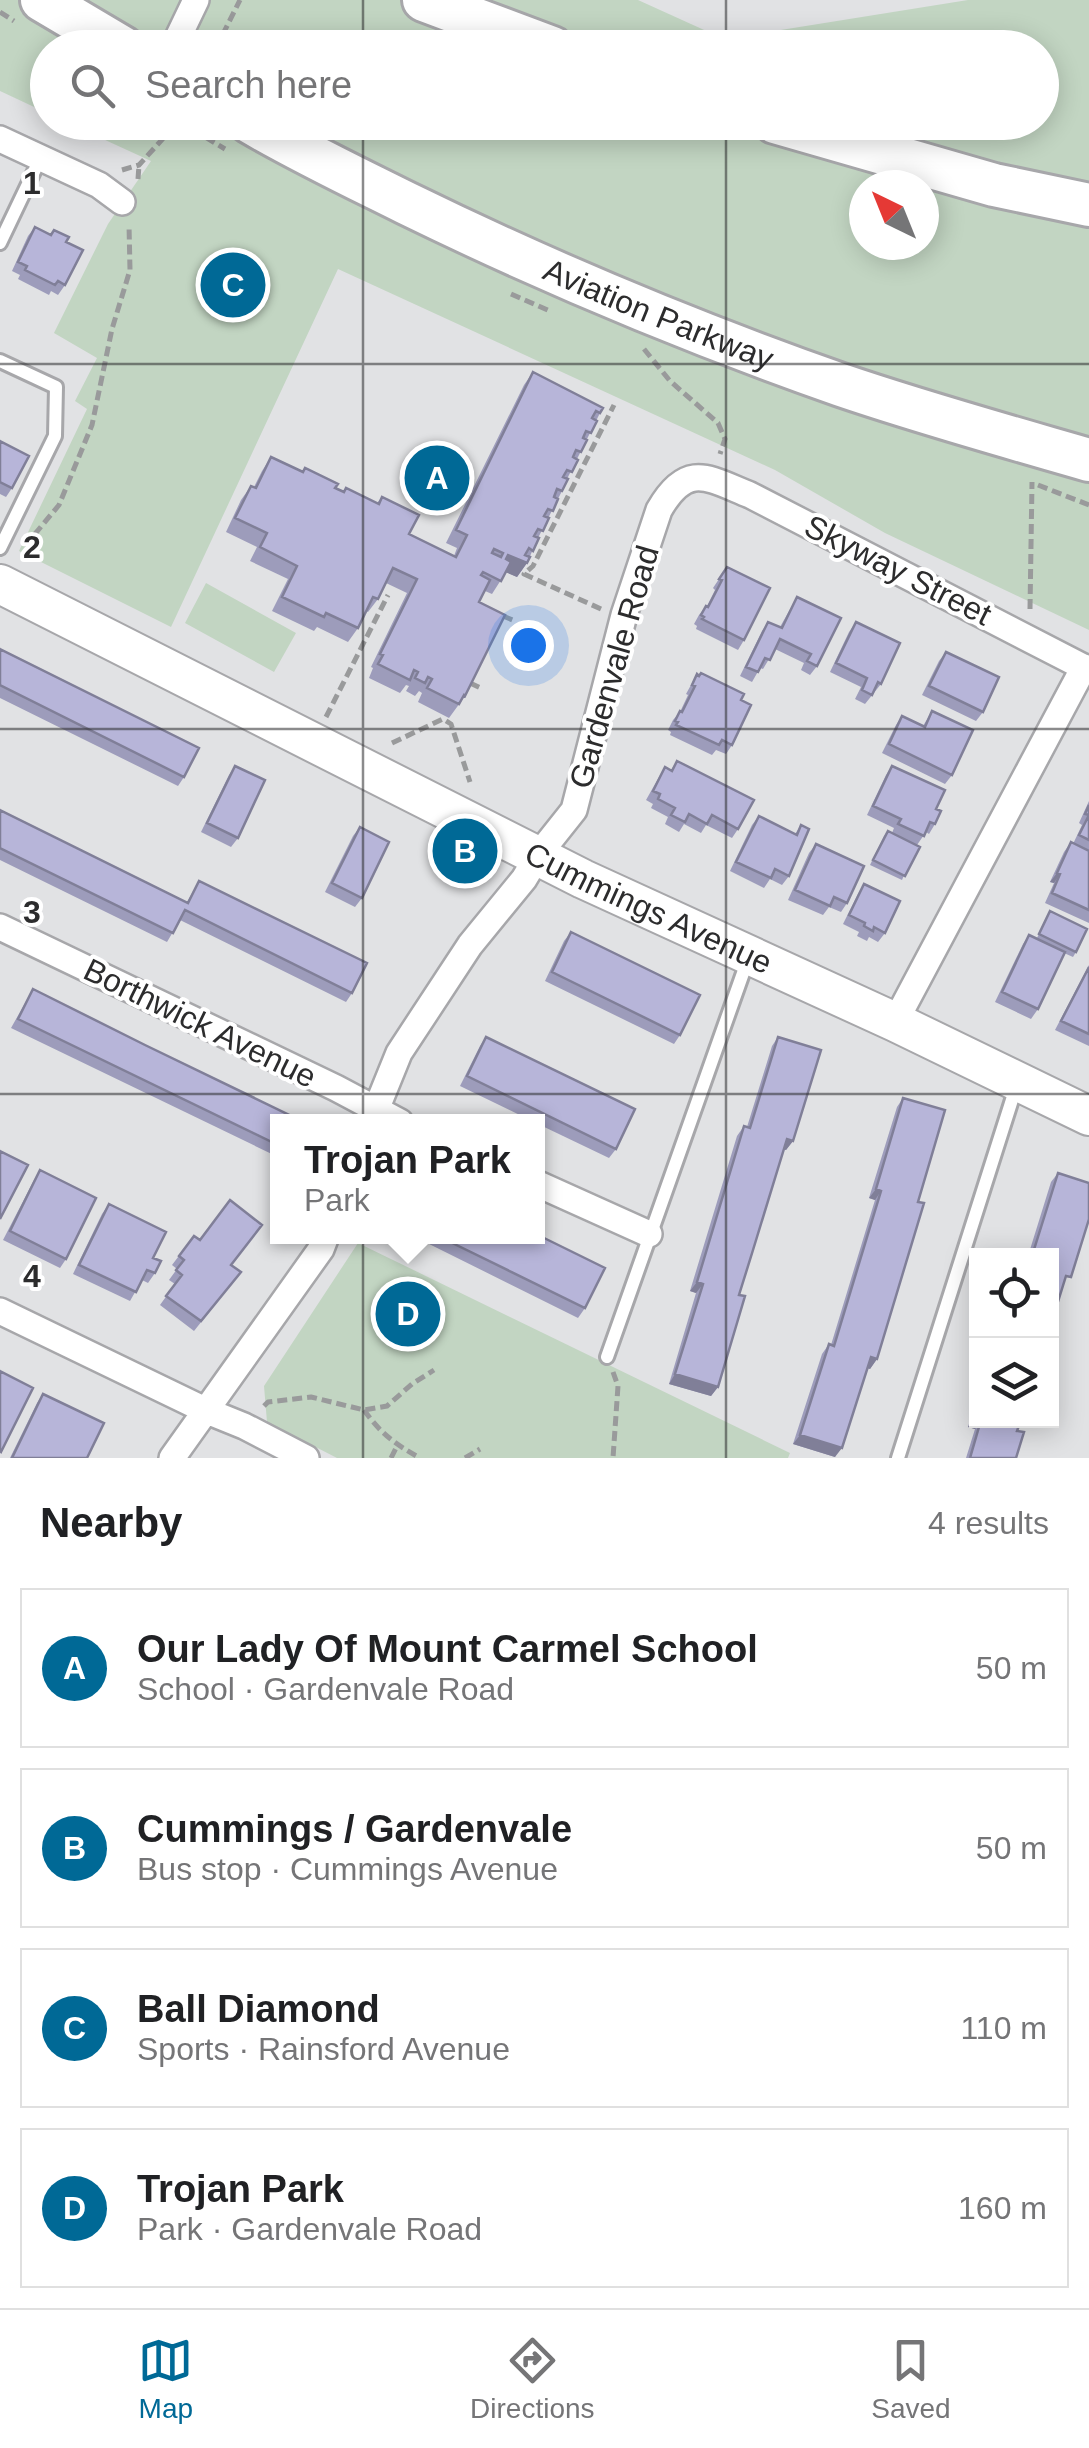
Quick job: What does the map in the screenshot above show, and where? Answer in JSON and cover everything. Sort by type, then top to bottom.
[{"type":"main road","points":[[42,0],[93,30]]},
{"type":"main road","points":[[424,0],[504,30]]},
{"type":"main road","name":"Aviation Parkway","points":[[284,140],[468,234],[645,310],[841,385],[1089,460]]},
{"type":"main road","points":[[837,140],[976,180],[1089,206]]},
{"type":"street","points":[[182,30],[196,0]]},
{"type":"street","points":[[0,139],[99,185],[122,202]]},
{"type":"street","name":"Gardenvale Road","points":[[375,1114],[399,1053],[470,945],[574,810],[624,615],[660,510],[668,494],[692,478],[704,476]]},
{"type":"street","name":"Skyway Street","points":[[704,476],[750,495],[1087,668]]},
{"type":"street","name":"Cummings Avenue","points":[[0,584],[583,878],[1089,1116]]},
{"type":"street","points":[[895,1022],[1087,668]]},
{"type":"street","name":"Borthwick Avenue","points":[[0,927],[336,1088],[371,1114]]},
{"type":"street","points":[[545,1187],[649,1234]]},
{"type":"street","points":[[172,1458],[324,1244]]},
{"type":"street","points":[[0,1310],[306,1458]]},
{"type":"lane","points":[[0,243],[40,159]]},
{"type":"lane","points":[[0,361],[56,387],[55,436],[0,548]]},
{"type":"lane","points":[[606,1357],[749,956]]},
{"type":"lane","points":[[898,1458],[1018,1082]]},
{"type":"path","points":[[225,30],[240,0]]},
{"type":"path","points":[[99,185],[124,169],[139,165],[162,140]]},
{"type":"path","points":[[25,546],[58,505],[92,425],[112,329],[130,270],[129,222],[122,202],[138,180],[139,165]]},
{"type":"path","points":[[642,346],[670,381],[710,415],[723,432],[721,452],[704,476]]},
{"type":"path","points":[[614,405],[533,566],[524,574],[624,615]]},
{"type":"path","points":[[1030,638],[1032,482]]},
{"type":"path","points":[[314,742],[388,594]]},
{"type":"path","points":[[503,616],[516,621]]},
{"type":"path","points":[[470,683],[483,689]]},
{"type":"path","points":[[392,744],[443,720],[451,724],[470,782]]},
{"type":"path","points":[[606,1357],[618,1386],[613,1458]]},
{"type":"path","points":[[244,1426],[268,1402],[311,1397],[364,1410],[387,1406],[434,1370]]},
{"type":"path","points":[[364,1410],[380,1432],[420,1458]]},
{"type":"path","points":[[390,1458],[398,1446]]},
{"type":"path","points":[[465,1458],[480,1448]]},
{"type":"green space","points":[[0,0],[638,0],[704,30],[30,30],[30,105],[0,91]]},
{"type":"green space","points":[[968,0],[1089,0],[1089,630],[885,533],[775,470],[338,269],[171,627],[19,551],[87,409],[75,401],[97,358],[54,333],[108,224],[151,161],[105,140],[1059,140],[1059,30],[780,30]]},
{"type":"green space","points":[[206,583],[296,633],[274,672],[185,623]]},
{"type":"green space","points":[[360,1244],[790,1453],[788,1458],[337,1458],[267,1422],[264,1386]]},
{"type":"building","points":[[35,227],[51,235],[54,230],[69,237],[66,242],[83,250],[65,285],[58,281],[55,285],[25,270],[27,266],[18,262]]},
{"type":"building","points":[[533,372],[603,408],[592,418],[597,421],[591,433],[586,431],[583,438],[587,440],[581,452],[576,450],[573,457],[578,460],[572,472],[567,470],[563,477],[568,479],[562,491],[557,489],[553,511],[548,509],[543,531],[538,529],[534,536],[539,538],[533,551],[529,548],[525,555],[530,557],[527,563],[508,555],[506,559],[511,562],[501,581],[483,572],[481,575],[490,580],[479,602],[505,615],[459,704],[427,688],[432,679],[428,677],[425,683],[415,678],[418,672],[414,670],[410,680],[378,664],[417,579],[393,568],[358,628],[326,613],[324,617],[282,597],[297,566],[260,547],[267,533],[235,518],[271,457],[303,472],[305,468],[338,484],[335,488],[344,492],[346,488],[379,504],[382,497],[419,515],[409,534],[456,557],[467,535],[456,530]]},
{"type":"building","points":[[0,441],[29,456],[12,488],[0,482]]},
{"type":"building","points":[[727,567],[770,588],[744,640],[701,615]]},
{"type":"building","points":[[797,597],[841,618],[817,666],[807,661],[811,654],[780,639],[770,660],[765,658],[758,672],[746,667],[768,622],[782,628]]},
{"type":"building","points":[[856,622],[900,643],[872,695],[862,690],[867,678],[836,663]]},
{"type":"building","points":[[0,649],[199,748],[184,777],[0,685]]},
{"type":"building","points":[[946,652],[999,677],[983,712],[929,686]]},
{"type":"building","points":[[697,674],[744,694],[741,700],[751,705],[732,745],[722,740],[719,745],[676,725]]},
{"type":"building","points":[[932,711],[973,730],[952,775],[889,744],[902,716],[925,727]]},
{"type":"building","points":[[677,761],[754,800],[738,829],[712,815],[707,824],[689,814],[685,822],[671,815],[675,808],[658,799],[660,794],[653,791],[665,767],[672,771]]},
{"type":"building","points":[[235,766],[265,780],[238,838],[207,823]]},
{"type":"building","points":[[892,766],[945,790],[936,809],[941,811],[924,836],[873,806]]},
{"type":"building","points":[[0,810],[188,903],[199,881],[367,963],[352,993],[185,910],[173,933],[0,848]]},
{"type":"building","points":[[1089,815],[1089,840],[1079,835]]},
{"type":"building","points":[[759,816],[797,835],[801,825],[809,829],[789,876],[775,869],[771,878],[736,862]]},
{"type":"building","points":[[360,827],[389,842],[362,898],[332,883]]},
{"type":"building","points":[[888,831],[920,847],[905,876],[873,860]]},
{"type":"building","points":[[1071,842],[1089,851],[1089,910],[1052,893]]},
{"type":"building","points":[[816,844],[864,866],[847,903],[834,897],[830,906],[795,890]]},
{"type":"building","points":[[864,884],[900,901],[885,933],[874,927],[873,931],[849,915]]},
{"type":"building","points":[[1050,911],[1087,929],[1076,952],[1039,934]]},
{"type":"building","points":[[571,932],[700,995],[680,1035],[552,972]]},
{"type":"building","points":[[1029,935],[1065,952],[1038,1009],[1002,992]]},
{"type":"building","points":[[1089,967],[1089,1034],[1061,1021]]},
{"type":"building","points":[[33,989],[287,1114],[270,1114],[270,1141],[18,1019]]},
{"type":"building","points":[[486,1037],[635,1109],[616,1149],[467,1076]]},
{"type":"building","points":[[778,1037],[821,1050],[793,1141],[787,1139],[739,1295],[745,1296],[718,1387],[675,1374],[703,1284],[697,1282],[744,1126],[750,1128]]},
{"type":"building","points":[[903,1098],[945,1110],[918,1202],[924,1203],[877,1359],[871,1357],[842,1448],[800,1435],[829,1344],[834,1346],[881,1191],[876,1189]]},
{"type":"building","points":[[0,1151],[28,1165],[0,1219]]},
{"type":"building","points":[[40,1170],[96,1198],[66,1259],[10,1231]]},
{"type":"building","points":[[1058,1173],[1089,1183],[1089,1219],[1071,1277],[1066,1276],[1059,1298],[1059,1248],[1035,1248]]},
{"type":"building","points":[[230,1200],[262,1225],[231,1265],[241,1272],[201,1321],[166,1296],[182,1275],[176,1270],[184,1260],[179,1256],[194,1236],[200,1240]]},
{"type":"building","points":[[109,1204],[166,1232],[153,1258],[161,1261],[155,1273],[147,1270],[136,1292],[79,1265]]},
{"type":"building","points":[[545,1238],[605,1268],[585,1308],[454,1244],[545,1244]]},
{"type":"building","points":[[0,1371],[33,1388],[1,1452],[0,1451]]},
{"type":"building","points":[[43,1394],[104,1423],[87,1458],[12,1458]]},
{"type":"building","points":[[979,1428],[1018,1428],[1017,1431],[1024,1432],[1016,1458],[970,1458]]},
{"type":"place","name":"Ball Diamond","points":[[233,285]]},
{"type":"place","name":"Our Lady Of Mount Carmel School","points":[[437,478]]},
{"type":"place","name":"Cummings / Gardenvale","points":[[465,851]]},
{"type":"place","name":"Trojan Park","points":[[408,1314]]}]
